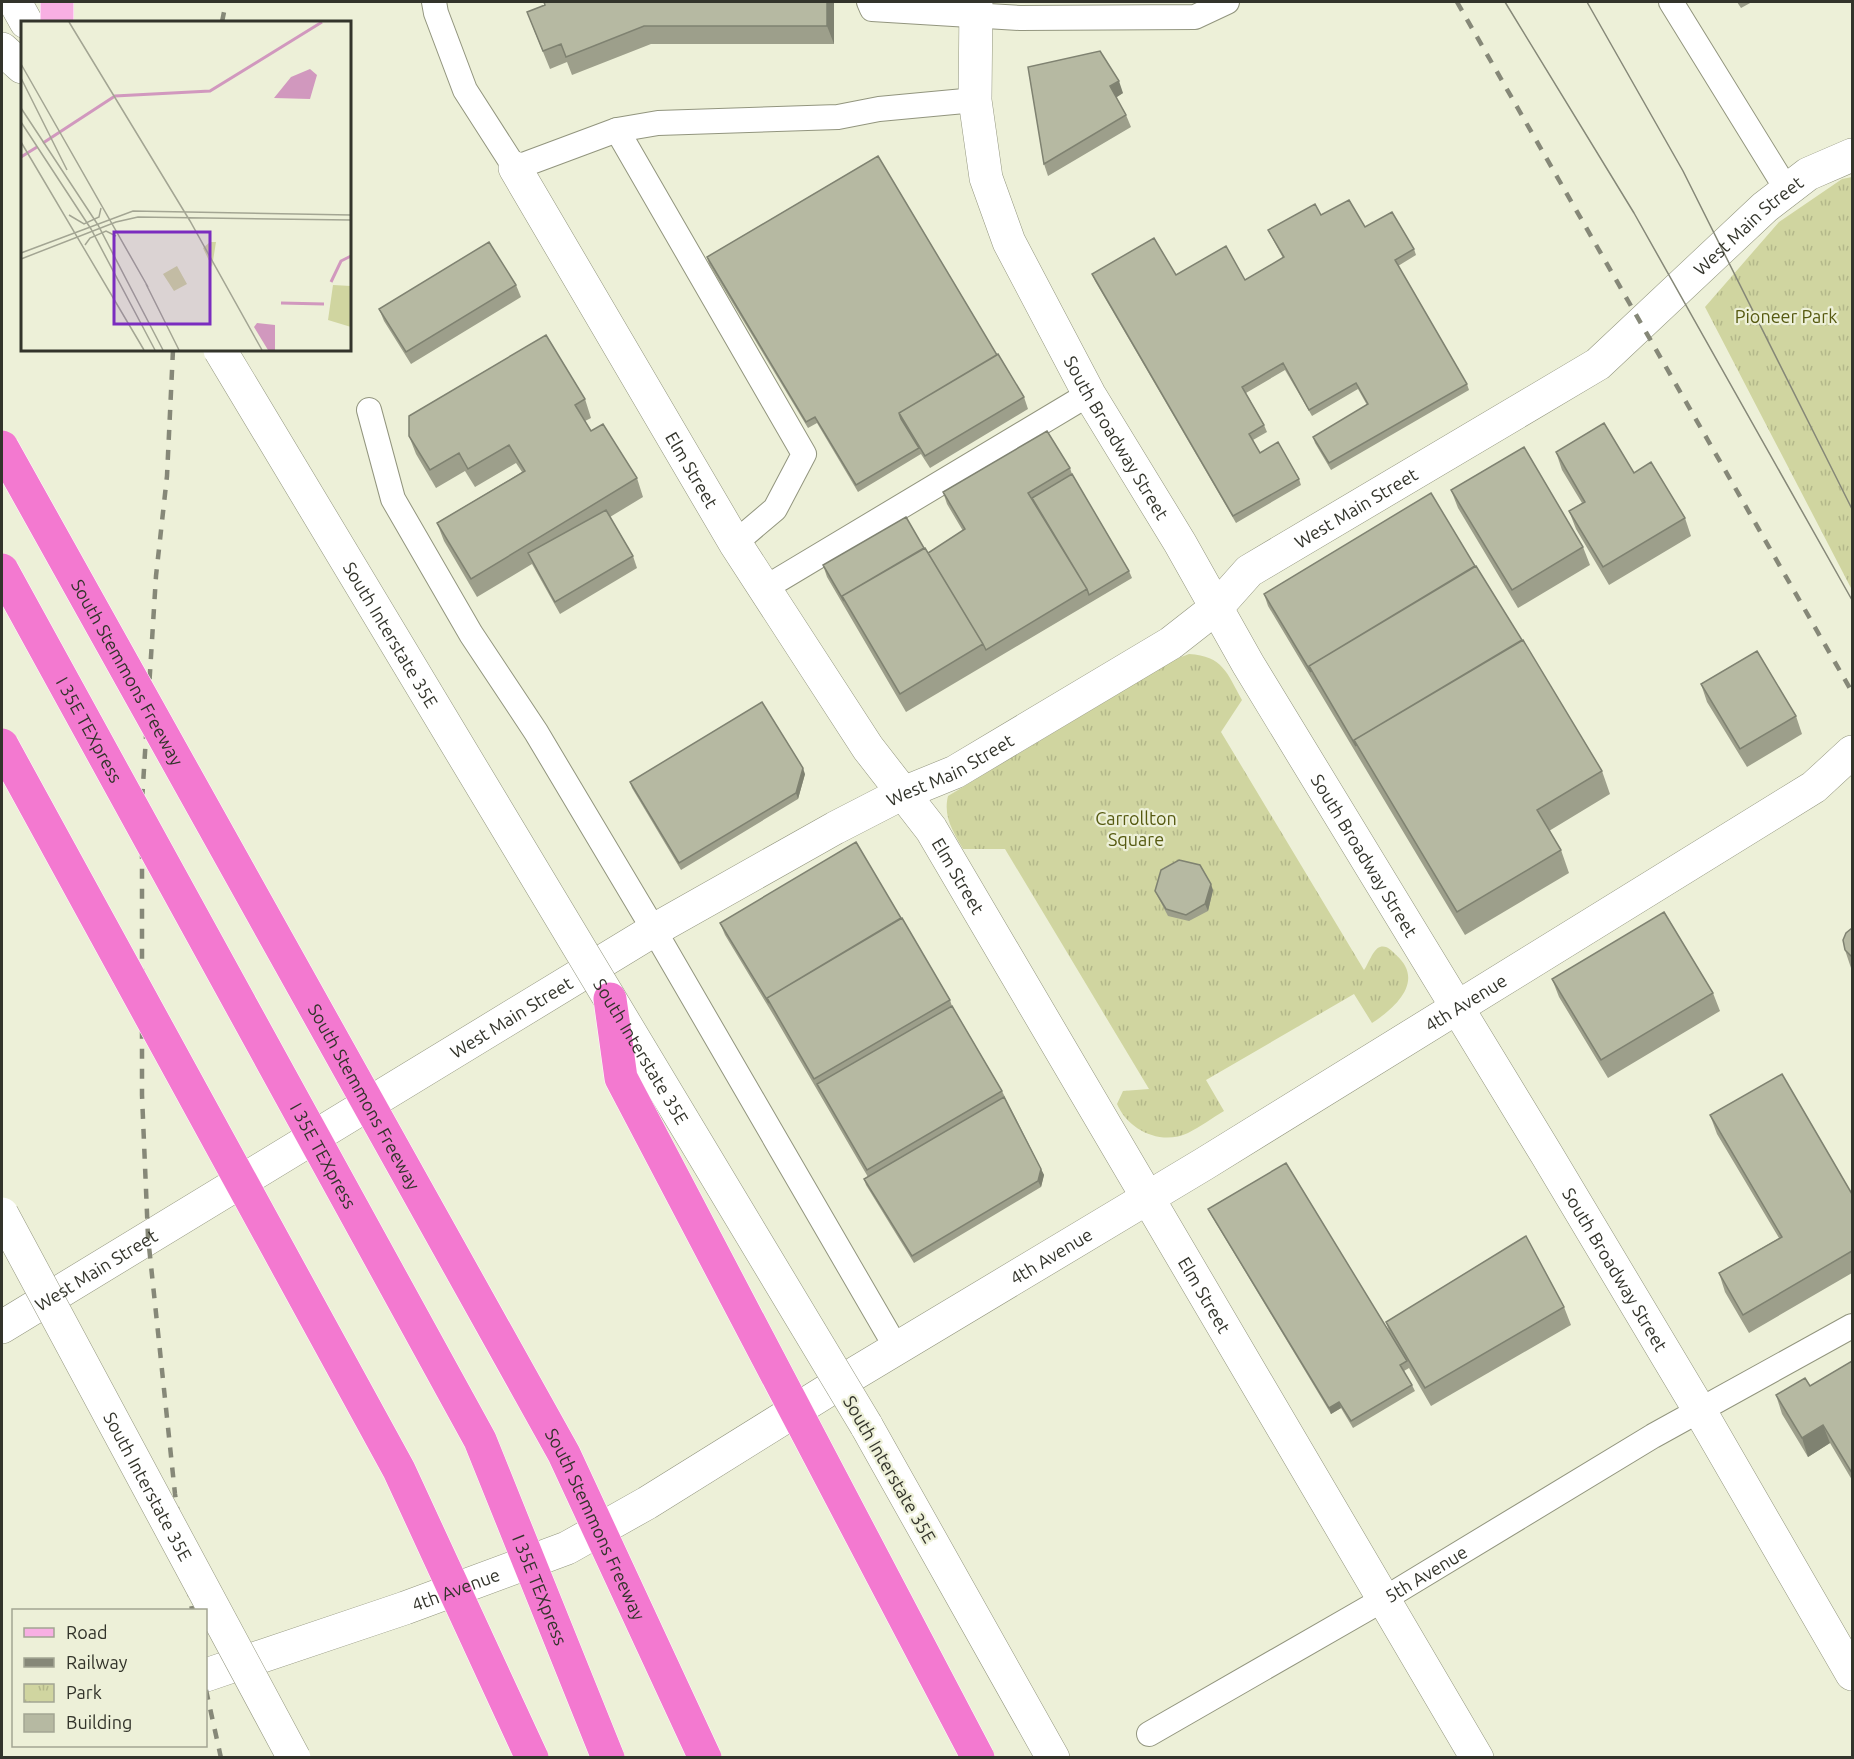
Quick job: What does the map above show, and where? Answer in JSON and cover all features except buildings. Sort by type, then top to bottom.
[{"type":"highway","name":"South Stemmons Freeway","points":[[2,447],[564,1454],[705,1758]]},
{"type":"highway","name":"I 35E TEXpress","points":[[2,570],[480,1440],[608,1758]]},
{"type":"highway","points":[[2,745],[399,1470],[532,1758]]},
{"type":"highway","points":[[610,999],[621,1078],[978,1758]]},
{"type":"main road","points":[[57,2],[57,21]]},
{"type":"street","points":[[15,2],[25,21]]},
{"type":"street","name":"South Broadway Street","points":[[976,9],[975,100],[986,178],[1009,242],[1089,394],[1217,607],[1248,664],[1700,1411],[1844,1639],[1852,1674]]},
{"type":"street","points":[[2,49],[21,66]]},
{"type":"street","name":"West Main Street","points":[[2,1327],[654,930],[835,828],[901,794],[956,772],[1171,643],[1217,607],[1249,571],[1598,364],[1765,207],[1808,174],[1852,155]]},
{"type":"street","name":"Elm Street","points":[[515,168],[735,543],[856,731],[930,830],[1149,1197],[1477,1758]]},
{"type":"street","name":"South Interstate 35E","points":[[221,351],[866,1425],[1053,1758]]},
{"type":"street","name":"4th Avenue","points":[[207,1675],[405,1608],[567,1548],[647,1503],[1456,1009],[1814,787],[1852,752]]},
{"type":"street","name":"South Interstate 35E","points":[[2,1214],[294,1758]]},
{"type":"lane","name":"Elm Street","points":[[435,2],[436,13],[465,90],[515,168]]},
{"type":"lane","points":[[869,2],[872,9],[976,9],[1020,18],[1195,17],[1227,2]]},
{"type":"lane","points":[[1671,2],[1787,190]]},
{"type":"lane","points":[[515,168],[617,130],[657,123],[838,117],[879,109],[975,100]]},
{"type":"lane","points":[[617,130],[804,454],[775,509],[735,543]]},
{"type":"lane","points":[[765,588],[1089,394]]},
{"type":"lane","points":[[369,410],[393,499],[471,634],[536,732],[654,930],[897,1349]]},
{"type":"lane","name":"5th Avenue","points":[[1149,1734],[1384,1599],[1653,1436],[1852,1326]]},
{"type":"green space","name":"Pioneer Park","points":[[1852,177],[1852,590],[1705,307],[1779,222],[1842,179]]},
{"type":"green space","name":"Carrollton Square","points":[[1189,654],[1210,658],[1228,674],[1242,700],[1221,732],[1364,970],[1377,948],[1385,947],[1393,952],[1404,965],[1408,975],[1404,993],[1389,1010],[1372,1023],[1354,994],[1206,1080],[1224,1111],[1188,1133],[1167,1138],[1146,1133],[1137,1128],[1122,1113],[1117,1104],[1123,1091],[1149,1089],[1005,849],[963,849],[950,824],[947,804],[948,796],[1176,659]]},
{"type":"tram line","points":[[1505,2],[1634,213],[1852,600]]},
{"type":"tram line","points":[[1587,2],[1683,171],[1852,509]]},
{"type":"railway","points":[[222,21],[226,2]]},
{"type":"railway","points":[[1457,2],[1852,692]]},
{"type":"railway","points":[[173,351],[167,476],[156,576],[142,801],[142,1095],[148,1237],[175,1494],[192,1609]]},
{"type":"railway","points":[[207,1695],[221,1758]]}]
